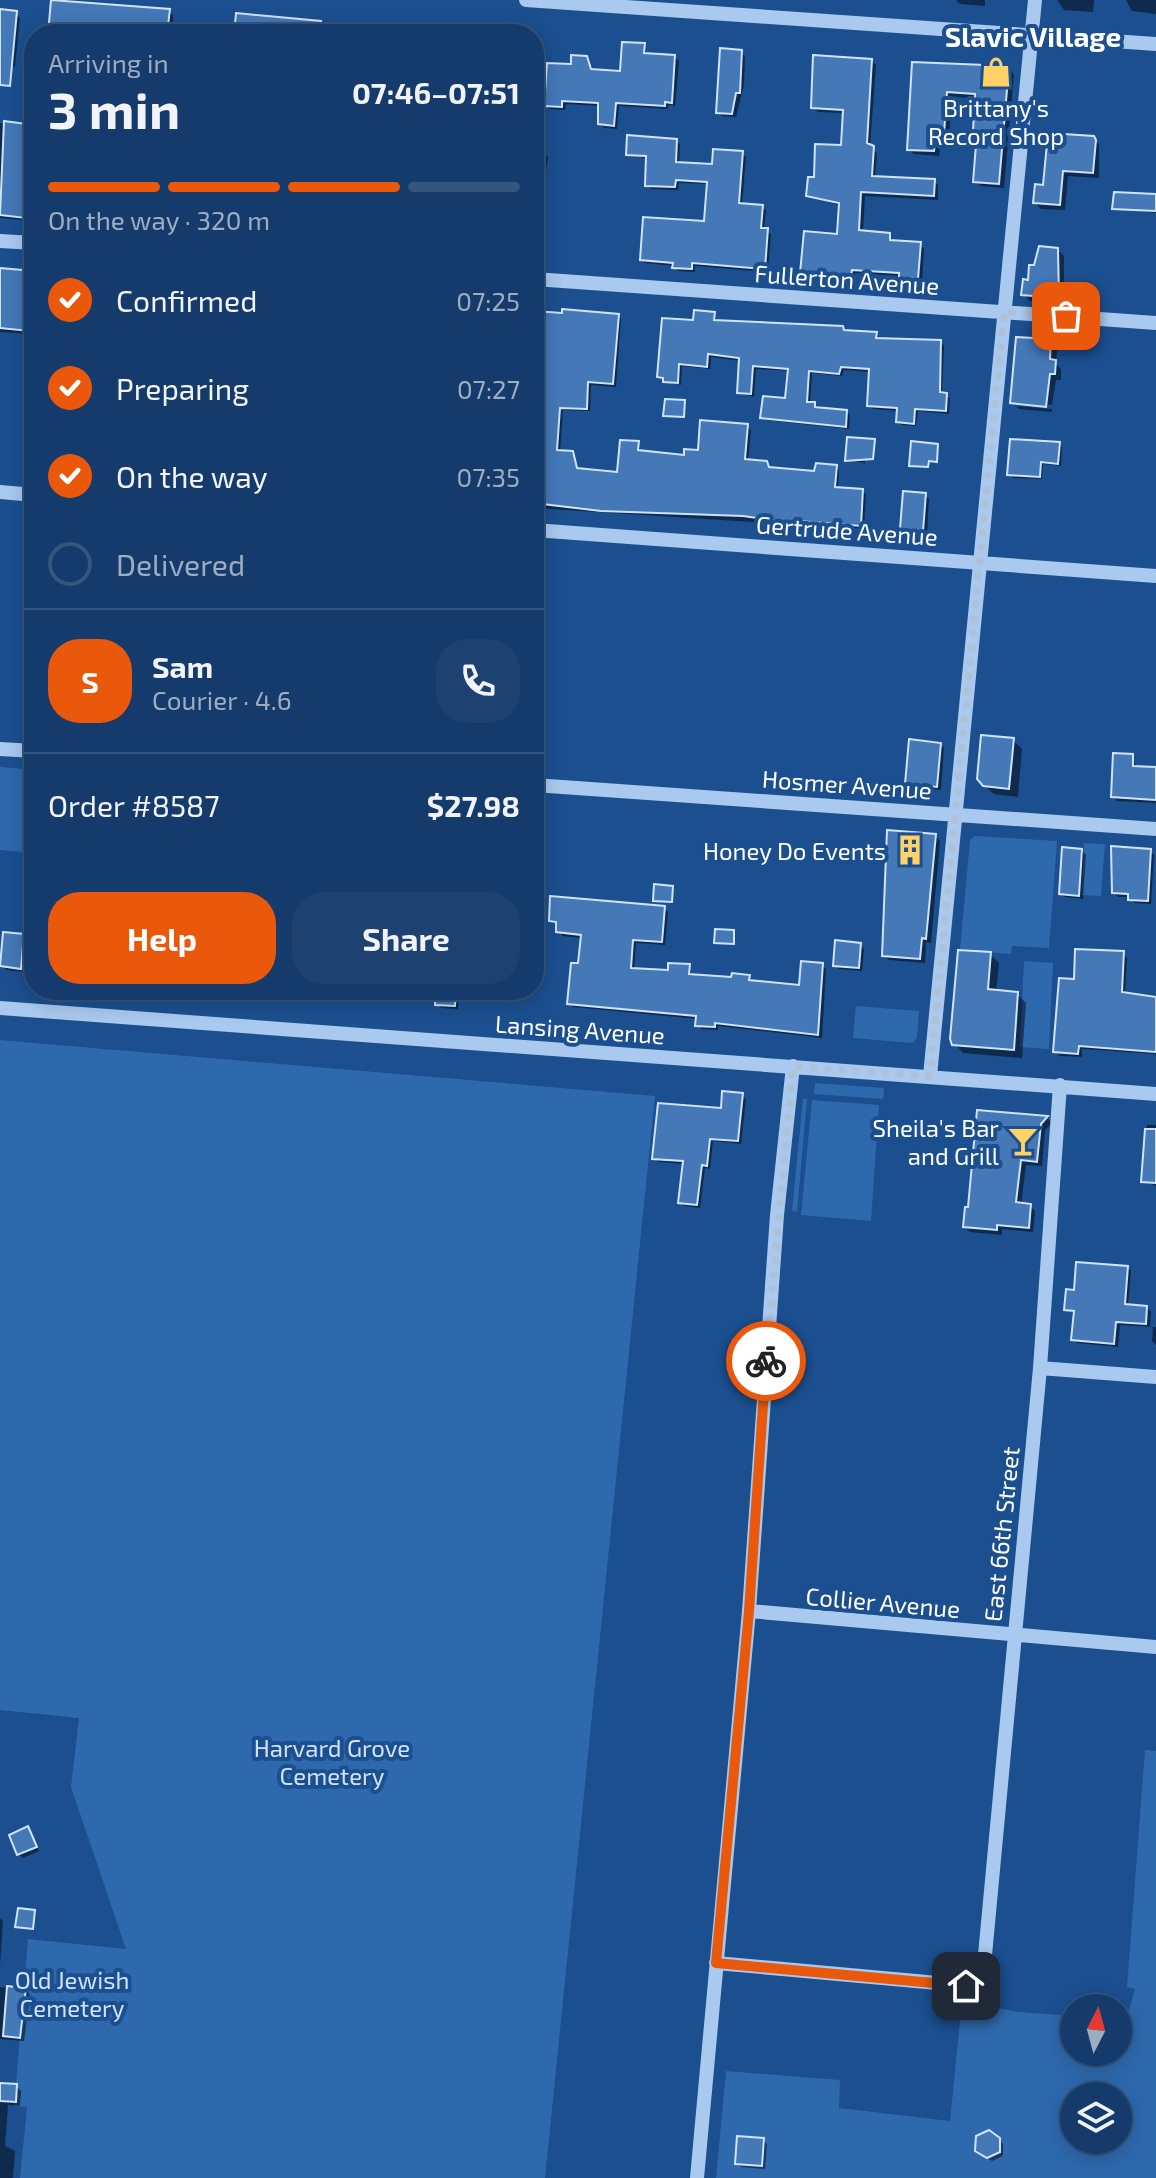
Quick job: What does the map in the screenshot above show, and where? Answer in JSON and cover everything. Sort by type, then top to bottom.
[{"type":"street","points":[[526,0],[1156,44]]},
{"type":"street","points":[[763,17],[765,0]]},
{"type":"street","points":[[930,1076],[1035,0]]},
{"type":"street","points":[[0,241],[24,242]]},
{"type":"street","name":"Fullerton Avenue","points":[[544,280],[1156,323]]},
{"type":"street","points":[[0,492],[24,494]]},
{"type":"street","name":"Gertrude Avenue","points":[[544,531],[1156,576]]},
{"type":"street","points":[[0,749],[24,750]]},
{"type":"street","name":"Hosmer Avenue","points":[[544,786],[1156,829]]},
{"type":"street","name":"Lansing Avenue","points":[[0,1008],[1156,1094]]},
{"type":"street","points":[[697,2178],[749,1611],[777,1215],[793,1066]]},
{"type":"street","name":"East 66th Street","points":[[716,1963],[982,1987],[1040,1368],[1060,1085]]},
{"type":"street","points":[[1040,1368],[1156,1377]]},
{"type":"street","name":"Collier Avenue","points":[[749,1611],[1013,1637],[1156,1647]]},
{"type":"green space","points":[[0,767],[24,769],[24,852],[0,850]]},
{"type":"green space","points":[[975,836],[1057,841],[1049,948],[1012,946],[1011,954],[960,950],[970,840]]},
{"type":"green space","points":[[1084,843],[1105,844],[1101,896],[1082,895]]},
{"type":"green space","points":[[1024,961],[1053,963],[1049,1049],[1020,1047]]},
{"type":"green space","points":[[856,1006],[919,1011],[917,1038],[912,1043],[853,1038]]},
{"type":"green space","name":"Harvard Grove Cemetery","points":[[0,1040],[655,1096],[545,2178],[20,2178],[27,2107],[14,2106],[28,1939],[126,1949],[71,1787],[79,1718],[0,1710]]},
{"type":"green space","points":[[815,1083],[884,1088],[883,1099],[814,1094]]},
{"type":"green space","points":[[803,1099],[807,1099],[797,1212],[792,1211]]},
{"type":"green space","points":[[812,1100],[879,1105],[871,1221],[801,1215]]},
{"type":"green space","points":[[1145,1750],[1156,1751],[1156,2178],[716,2178],[726,2071],[840,2080],[839,2108],[950,2121],[962,2001],[1018,2012],[1060,2015],[1060,2066],[1132,2066],[1132,1999],[1135,1989],[1127,1987]]},
{"type":"building","points":[[51,0],[170,9],[168,24],[49,24]]},
{"type":"building","points":[[0,9],[17,11],[10,86],[0,85]]},
{"type":"building","points":[[236,13],[321,21],[321,24],[235,24]]},
{"type":"building","points":[[622,42],[645,43],[644,53],[675,55],[672,103],[665,102],[665,106],[616,103],[614,126],[598,124],[598,103],[562,101],[562,107],[544,106],[547,63],[571,64],[571,55],[587,56],[591,69],[620,71]]},
{"type":"building","points":[[720,48],[742,50],[740,93],[736,93],[732,114],[716,113]]},
{"type":"building","points":[[813,55],[872,59],[867,143],[874,146],[872,176],[935,179],[934,196],[861,192],[859,230],[890,233],[890,240],[921,242],[918,279],[899,278],[899,273],[852,270],[851,276],[800,273],[804,231],[837,234],[839,203],[806,196],[808,177],[814,177],[815,144],[841,145],[843,110],[811,108]]},
{"type":"building","points":[[912,62],[1009,66],[999,184],[973,182],[977,132],[973,131],[975,94],[947,92],[944,134],[935,142],[934,151],[907,150]]},
{"type":"building","points":[[4,121],[24,124],[24,218],[0,215]]},
{"type":"building","points":[[1048,133],[1094,136],[1096,140],[1093,173],[1063,171],[1060,205],[1033,203],[1035,184],[1043,185]]},
{"type":"building","points":[[627,135],[677,139],[676,162],[712,164],[713,149],[743,151],[739,203],[763,205],[761,228],[768,228],[765,269],[692,263],[692,269],[672,268],[673,263],[640,260],[643,217],[704,221],[707,182],[676,180],[675,187],[645,186],[646,156],[626,155]]},
{"type":"building","points":[[1114,192],[1156,194],[1156,211],[1112,209]]},
{"type":"building","points":[[1039,246],[1058,248],[1059,298],[1021,295],[1023,279],[1028,280],[1029,265],[1034,265]]},
{"type":"building","points":[[0,268],[24,270],[24,330],[0,328]]},
{"type":"building","points":[[562,309],[619,314],[613,384],[588,382],[587,409],[560,408],[557,450],[573,451],[577,468],[617,472],[620,440],[639,441],[638,450],[684,455],[684,449],[698,450],[700,420],[748,424],[745,459],[767,461],[769,467],[814,471],[816,463],[837,465],[835,487],[863,489],[861,526],[799,521],[799,524],[743,516],[601,511],[544,504],[544,312],[562,313]]},
{"type":"building","points":[[694,310],[715,312],[714,320],[843,326],[844,330],[877,332],[876,338],[941,340],[940,392],[947,393],[946,411],[915,409],[914,424],[896,422],[897,408],[867,406],[869,369],[841,367],[839,374],[809,371],[807,402],[815,402],[815,407],[847,410],[846,427],[760,418],[763,396],[785,398],[788,369],[753,366],[751,394],[737,393],[739,358],[708,354],[707,367],[679,364],[678,383],[663,382],[663,378],[657,377],[662,318],[693,320]]},
{"type":"building","points":[[1016,337],[1051,339],[1050,359],[1056,360],[1055,374],[1050,374],[1046,407],[1010,403]]},
{"type":"building","points":[[665,399],[685,400],[684,417],[663,416]]},
{"type":"building","points":[[847,437],[875,439],[873,459],[845,461]]},
{"type":"building","points":[[1010,439],[1060,442],[1058,464],[1041,462],[1040,477],[1007,475]]},
{"type":"building","points":[[911,441],[938,444],[937,462],[929,461],[928,467],[909,466]]},
{"type":"building","points":[[903,491],[926,493],[923,531],[900,529]]},
{"type":"building","points":[[981,735],[1014,738],[1009,789],[983,786],[977,779]]},
{"type":"building","points":[[909,739],[941,743],[937,787],[905,784]]},
{"type":"building","points":[[1113,753],[1133,754],[1133,766],[1156,767],[1156,800],[1111,797]]},
{"type":"building","points":[[887,830],[936,834],[926,939],[922,938],[920,959],[882,956]]},
{"type":"building","points":[[1111,846],[1151,849],[1148,901],[1128,900],[1128,894],[1112,893]]},
{"type":"building","points":[[1062,847],[1082,849],[1079,896],[1059,894]]},
{"type":"building","points":[[654,884],[673,886],[672,902],[653,901]]},
{"type":"building","points":[[550,896],[665,906],[662,942],[633,940],[631,968],[668,970],[668,963],[690,964],[689,974],[731,977],[732,973],[750,975],[749,980],[799,985],[801,961],[823,963],[818,1035],[715,1023],[715,1027],[695,1026],[696,1016],[567,1004],[571,963],[578,963],[581,935],[556,932],[556,922],[549,921]]},
{"type":"building","points":[[715,929],[734,930],[734,944],[714,943]]},
{"type":"building","points":[[3,932],[24,934],[21,969],[0,966]]},
{"type":"building","points":[[835,940],[861,943],[859,968],[833,966]]},
{"type":"building","points":[[1075,949],[1124,951],[1122,992],[1156,997],[1156,1052],[1079,1046],[1078,1054],[1053,1052],[1059,978],[1074,979]]},
{"type":"building","points":[[958,950],[991,952],[988,989],[1018,992],[1014,1050],[952,1045]]},
{"type":"building","points":[[435,1000],[455,1000],[455,1006],[435,1005]]},
{"type":"building","points":[[722,1091],[743,1093],[738,1141],[710,1139],[707,1166],[702,1165],[697,1205],[678,1203],[683,1161],[652,1159],[658,1103],[721,1108]]},
{"type":"building","points":[[977,1110],[1048,1116],[1041,1124],[1037,1162],[1021,1160],[1016,1202],[1031,1204],[1029,1228],[997,1225],[997,1230],[963,1227],[965,1207],[968,1207]]},
{"type":"building","points":[[1145,1129],[1156,1129],[1156,1183],[1141,1182]]},
{"type":"building","points":[[1076,1262],[1128,1266],[1125,1304],[1147,1306],[1146,1324],[1116,1322],[1114,1344],[1071,1340],[1074,1311],[1064,1310],[1066,1289],[1074,1290]]},
{"type":"building","points":[[28,1826],[37,1847],[17,1855],[9,1835]]},
{"type":"building","points":[[18,1908],[35,1910],[33,1929],[15,1927]]},
{"type":"building","points":[[7,1986],[26,1988],[20,2038],[3,2036]]},
{"type":"building","points":[[0,2083],[17,2084],[16,2102],[0,2101]]},
{"type":"building","points":[[989,2130],[1000,2138],[1000,2152],[987,2158],[975,2151],[976,2136]]},
{"type":"building","points":[[737,2136],[764,2138],[762,2166],[735,2164]]},
{"type":"way so far","points":[[766,1361],[793,1066],[930,1076],[1004,312],[1066,316]]},
{"type":"place","name":"Brittany's Record Shop","points":[[996,72]]},
{"type":"place","name":"Honey Do Events","points":[[910,850]]},
{"type":"place","name":"Sheila's Bar and Grill","points":[[1023,1141]]},
{"type":"district","name":"Slavic Village","points":[[1033,36]]},
{"type":"route","points":[[766,1361],[749,1611],[716,1963],[966,1986]]},
{"type":"park label","name":"Old Jewish Cemetery","points":[[72,1993]]}]
